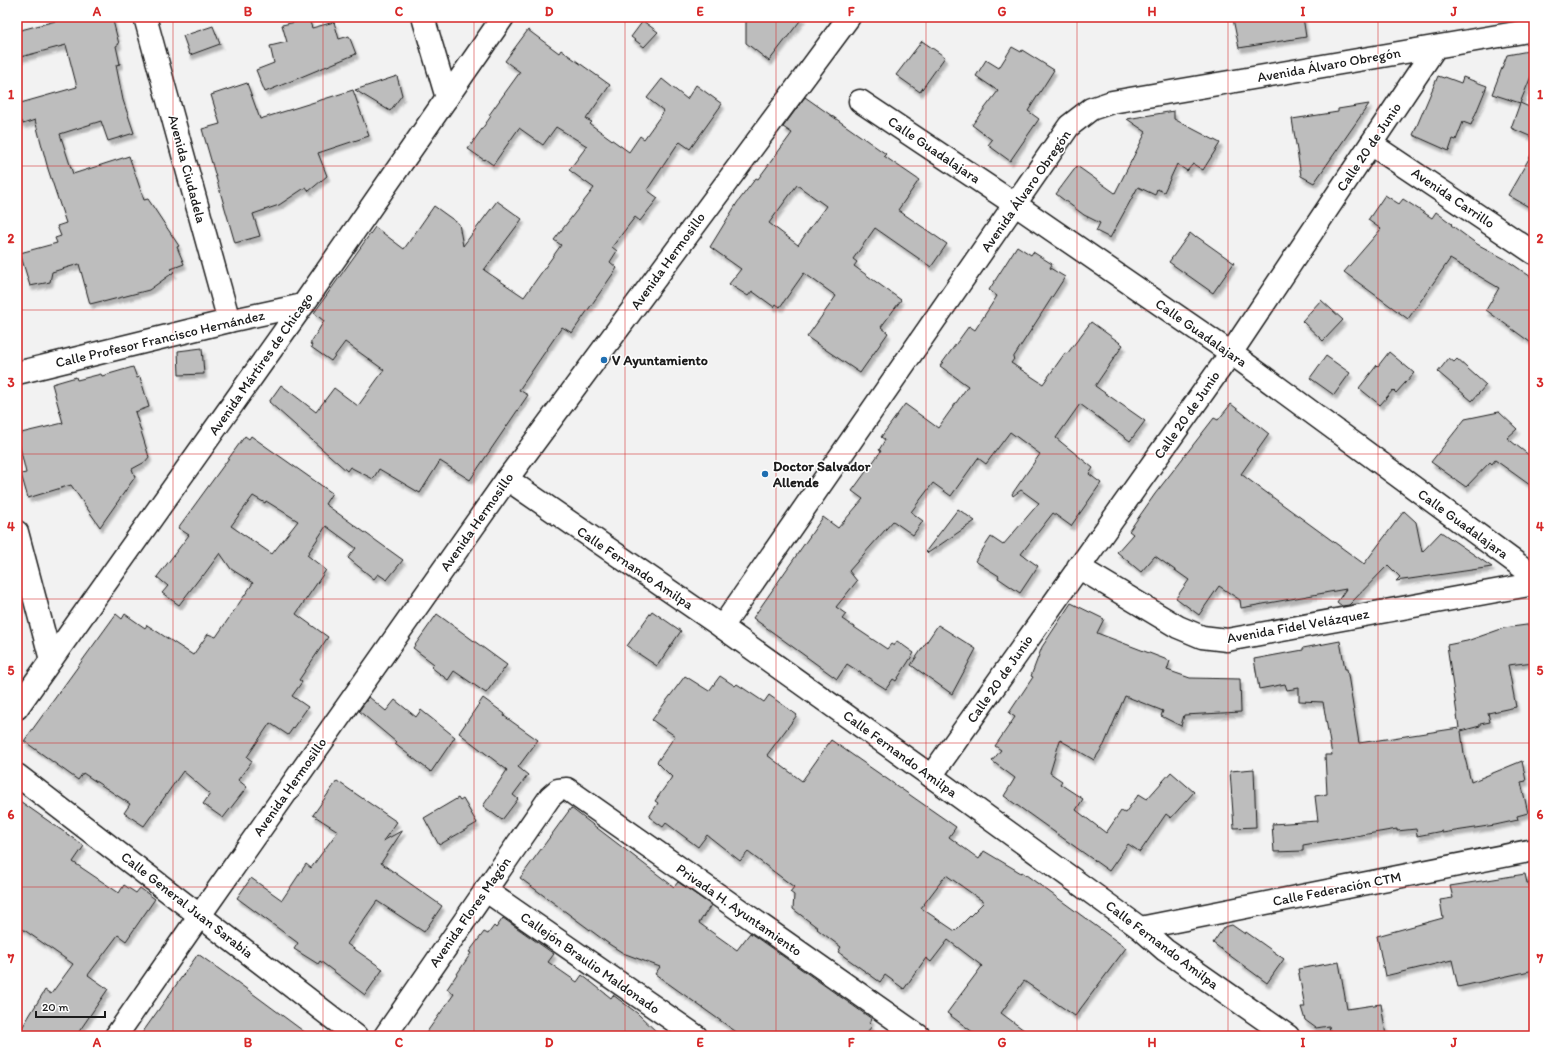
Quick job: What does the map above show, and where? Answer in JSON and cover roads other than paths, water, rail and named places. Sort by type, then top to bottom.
[{"type":"street","name":"Avenida Ciudadela","points":[[145,17],[229,322]]},
{"type":"street","points":[[423,17],[447,98]]},
{"type":"street","name":"Avenida Mártires de Chicago","points":[[17,708],[303,305],[502,17]]},
{"type":"street","name":"Avenida Hermosillo","points":[[116,1036],[507,479],[849,17]]},
{"type":"street","name":"Avenida Álvaro Obregón","points":[[722,627],[1016,205],[1069,126],[1091,109],[1112,102],[1534,30]]},
{"type":"street","name":"Calle 20 de Junio","points":[[931,776],[1231,353],[1435,48]]},
{"type":"street","name":"Calle Guadalajara","points":[[860,101],[1016,205],[1231,353],[1534,576]]},
{"type":"street","name":"Avenida Carrillo","points":[[1371,144],[1534,253]]},
{"type":"street","name":"Calle Profesor Francisco Hernández","points":[[17,373],[303,305]]},
{"type":"street","name":"Calle Fernando Amilpa","points":[[507,479],[722,627],[931,776],[1140,928],[1165,950],[1288,1036]]},
{"type":"street","points":[[17,532],[51,660]]},
{"type":"street","name":"Avenida Fidel Velázquez","points":[[1078,568],[1178,627],[1202,637],[1227,640],[1534,584]]},
{"type":"street","name":"Calle General Juan Sarabia","points":[[17,775],[356,1036]]},
{"type":"street","name":"Privada H. Ayuntamiento","points":[[558,790],[567,789],[919,1036]]},
{"type":"street","name":"Avenida Flores Magón","points":[[385,1036],[550,796],[558,790]]},
{"type":"street","name":"Calle Federación CTM","points":[[1140,928],[1534,850]]},
{"type":"street","name":"Callejón Braulio Maldonado","points":[[485,890],[696,1036]]},
{"type":"place","name":"V Ayuntamiento","points":[[604,360]]},
{"type":"place","name":"Doctor Salvador Allende","points":[[765,474]]}]
